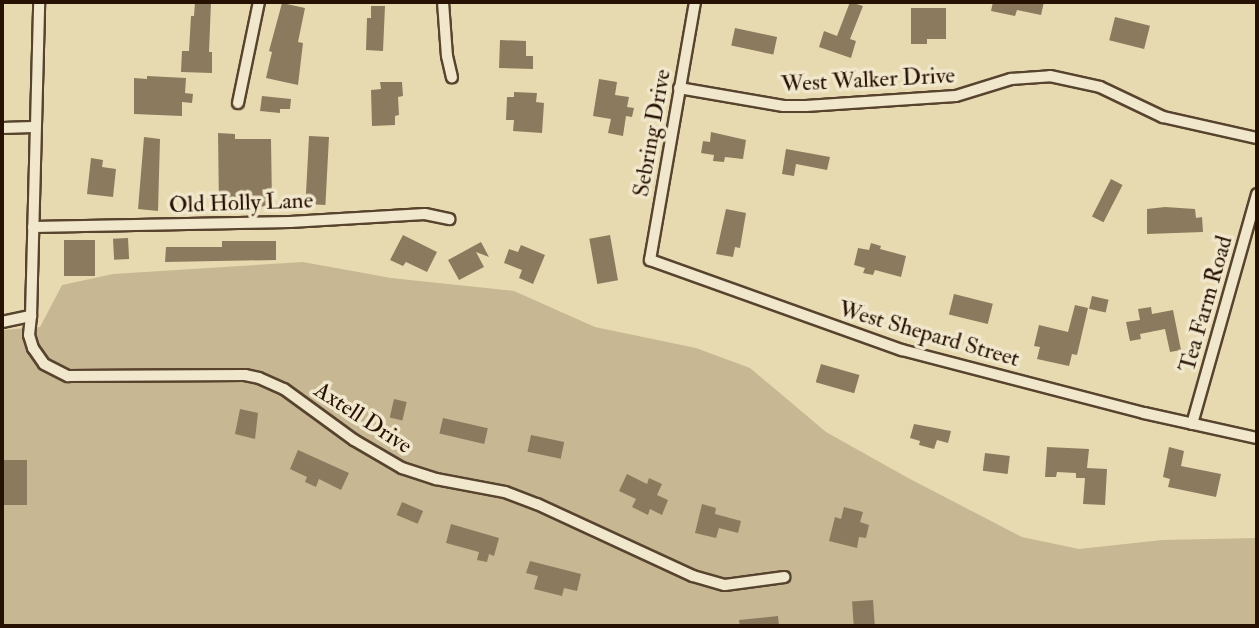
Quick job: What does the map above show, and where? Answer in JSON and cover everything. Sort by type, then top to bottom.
[{"type":"street","name":"Axtell Drive","points":[[39,2],[33,127],[29,335],[33,348],[44,364],[68,376],[218,374],[259,378],[285,389],[354,440],[402,467],[436,479],[505,492],[693,576],[725,585],[784,577]]},
{"type":"street","points":[[238,103],[259,2]]},
{"type":"street","points":[[443,2],[443,21],[452,77]]},
{"type":"street","name":"Sebring Drive","points":[[661,263],[650,260],[695,2]]},
{"type":"street","name":"West Walker Drive","points":[[679,88],[783,106],[806,106],[956,96],[1012,79],[1050,76],[1100,87],[1163,117],[1257,138]]},
{"type":"street","points":[[2,128],[33,127]]},
{"type":"street","name":"Tea Farm Road","points":[[1192,424],[1257,194]]},
{"type":"street","name":"Old Holly Lane","points":[[33,227],[290,222],[425,214],[449,219]]},
{"type":"street","name":"West Shepard Street","points":[[661,263],[902,350],[1257,438]]},
{"type":"street","points":[[5,322],[31,316]]},
{"type":"shaded area","points":[[303,262],[391,278],[514,291],[595,327],[696,348],[750,368],[826,432],[1022,537],[1079,549],[1162,540],[1257,538],[1257,626],[2,626],[2,330],[40,327],[62,285],[113,274]]},
{"type":"building","points":[[195,2],[211,2],[209,52],[212,52],[212,73],[181,72],[182,51],[189,51],[191,16],[194,16]]},
{"type":"building","points":[[850,2],[863,6],[850,39],[856,41],[851,58],[819,47],[824,31],[837,36]]},
{"type":"building","points":[[993,2],[1044,2],[1041,15],[1017,10],[1015,16],[991,11]]},
{"type":"building","points":[[282,3],[305,8],[298,42],[303,43],[298,85],[266,78],[272,52],[269,51]]},
{"type":"building","points":[[371,6],[385,6],[383,51],[366,50],[367,18],[371,18]]},
{"type":"building","points":[[911,8],[946,8],[946,39],[927,39],[927,44],[911,44]]},
{"type":"building","points":[[1115,17],[1150,26],[1144,49],[1109,40]]},
{"type":"building","points":[[735,28],[777,37],[773,55],[731,46]]},
{"type":"building","points":[[500,40],[526,41],[526,56],[533,56],[533,69],[499,68]]},
{"type":"building","points":[[147,76],[186,78],[185,93],[193,94],[192,103],[182,102],[182,116],[134,114],[134,78],[147,79]]},
{"type":"building","points":[[599,79],[617,82],[615,95],[629,97],[627,107],[634,108],[632,117],[626,116],[623,136],[608,133],[611,119],[593,116]]},
{"type":"building","points":[[380,82],[402,82],[403,96],[398,97],[399,115],[395,116],[395,125],[372,126],[371,90],[381,89]]},
{"type":"building","points":[[514,92],[537,93],[536,102],[544,103],[542,133],[513,131],[514,120],[506,120],[507,97],[514,97]]},
{"type":"building","points":[[262,96],[291,99],[290,109],[280,109],[280,113],[260,111]]},
{"type":"building","points":[[711,132],[746,140],[743,159],[725,157],[724,162],[713,161],[714,155],[701,153],[703,141],[710,142]]},
{"type":"building","points":[[218,133],[235,134],[235,139],[271,139],[272,206],[219,208]]},
{"type":"building","points":[[309,136],[329,137],[325,205],[305,204]]},
{"type":"building","points":[[144,137],[160,139],[158,211],[138,209]]},
{"type":"building","points":[[786,149],[830,157],[827,170],[796,164],[794,176],[782,174]]},
{"type":"building","points":[[91,158],[103,160],[102,167],[116,169],[113,197],[87,194]]},
{"type":"building","points":[[1111,179],[1123,185],[1104,222],[1092,216]]},
{"type":"building","points":[[726,209],[746,213],[740,248],[735,247],[733,257],[716,254]]},
{"type":"building","points":[[1147,209],[1195,209],[1196,218],[1202,217],[1203,232],[1147,234]]},
{"type":"building","points":[[403,235],[437,252],[427,272],[406,262],[403,266],[390,260]]},
{"type":"building","points":[[610,235],[618,280],[597,284],[589,239]]},
{"type":"building","points":[[128,238],[129,259],[114,260],[113,239]]},
{"type":"building","points":[[64,240],[95,240],[95,276],[64,276]]},
{"type":"building","points":[[222,241],[276,241],[276,260],[165,262],[166,247],[222,247]]},
{"type":"building","points":[[481,242],[489,257],[476,252],[484,267],[459,280],[448,260]]},
{"type":"building","points":[[871,243],[881,246],[880,249],[906,256],[901,277],[875,270],[873,275],[863,273],[865,268],[854,265],[858,248],[869,250]]},
{"type":"building","points":[[521,245],[545,255],[533,284],[519,278],[522,270],[504,263],[509,249],[518,252]]},
{"type":"building","points":[[954,294],[993,304],[988,324],[949,314]]},
{"type":"building","points":[[1092,296],[1109,300],[1106,312],[1089,309]]},
{"type":"building","points":[[1075,305],[1088,308],[1077,355],[1072,354],[1069,366],[1037,359],[1040,347],[1034,346],[1039,325],[1068,332]]},
{"type":"building","points":[[1151,307],[1152,314],[1173,310],[1181,350],[1170,352],[1165,329],[1140,334],[1141,339],[1130,341],[1126,322],[1140,320],[1138,309]]},
{"type":"building","points":[[821,364],[859,375],[854,393],[816,382]]},
{"type":"building","points":[[394,399],[407,402],[402,420],[390,418]]},
{"type":"building","points":[[240,409],[258,413],[255,439],[235,434]]},
{"type":"building","points":[[443,418],[488,428],[484,444],[439,434]]},
{"type":"building","points":[[914,424],[951,431],[948,443],[937,440],[934,449],[919,445],[920,441],[910,438]]},
{"type":"building","points":[[531,435],[564,442],[561,459],[527,452]]},
{"type":"building","points":[[1047,447],[1089,449],[1087,468],[1107,469],[1105,505],[1083,504],[1085,478],[1076,478],[1076,473],[1057,472],[1056,477],[1045,477]]},
{"type":"building","points":[[1169,447],[1184,451],[1181,466],[1221,474],[1216,497],[1168,487],[1170,479],[1163,477]]},
{"type":"building","points":[[298,450],[349,473],[341,490],[319,479],[316,487],[305,482],[307,477],[290,469]]},
{"type":"building","points":[[985,453],[1010,456],[1008,474],[983,471]]},
{"type":"building","points":[[2,460],[27,460],[27,505],[2,505]]},
{"type":"building","points":[[627,474],[647,484],[649,478],[662,484],[657,495],[668,500],[662,515],[650,509],[648,515],[632,507],[636,499],[619,491]]},
{"type":"building","points":[[402,502],[423,511],[418,524],[397,515]]},
{"type":"building","points":[[702,504],[716,508],[715,514],[741,521],[738,533],[719,528],[716,538],[695,533]]},
{"type":"building","points":[[844,507],[863,512],[860,522],[869,525],[866,538],[859,537],[857,548],[829,541],[835,517],[841,519]]},
{"type":"building","points":[[451,524],[499,538],[494,556],[489,554],[487,562],[477,560],[479,552],[446,543]]},
{"type":"building","points":[[530,561],[581,574],[577,591],[564,588],[562,596],[534,589],[538,576],[526,573]]},
{"type":"building","points":[[873,600],[875,626],[854,626],[852,601]]},
{"type":"building","points":[[778,616],[779,626],[740,626],[739,620]]}]
